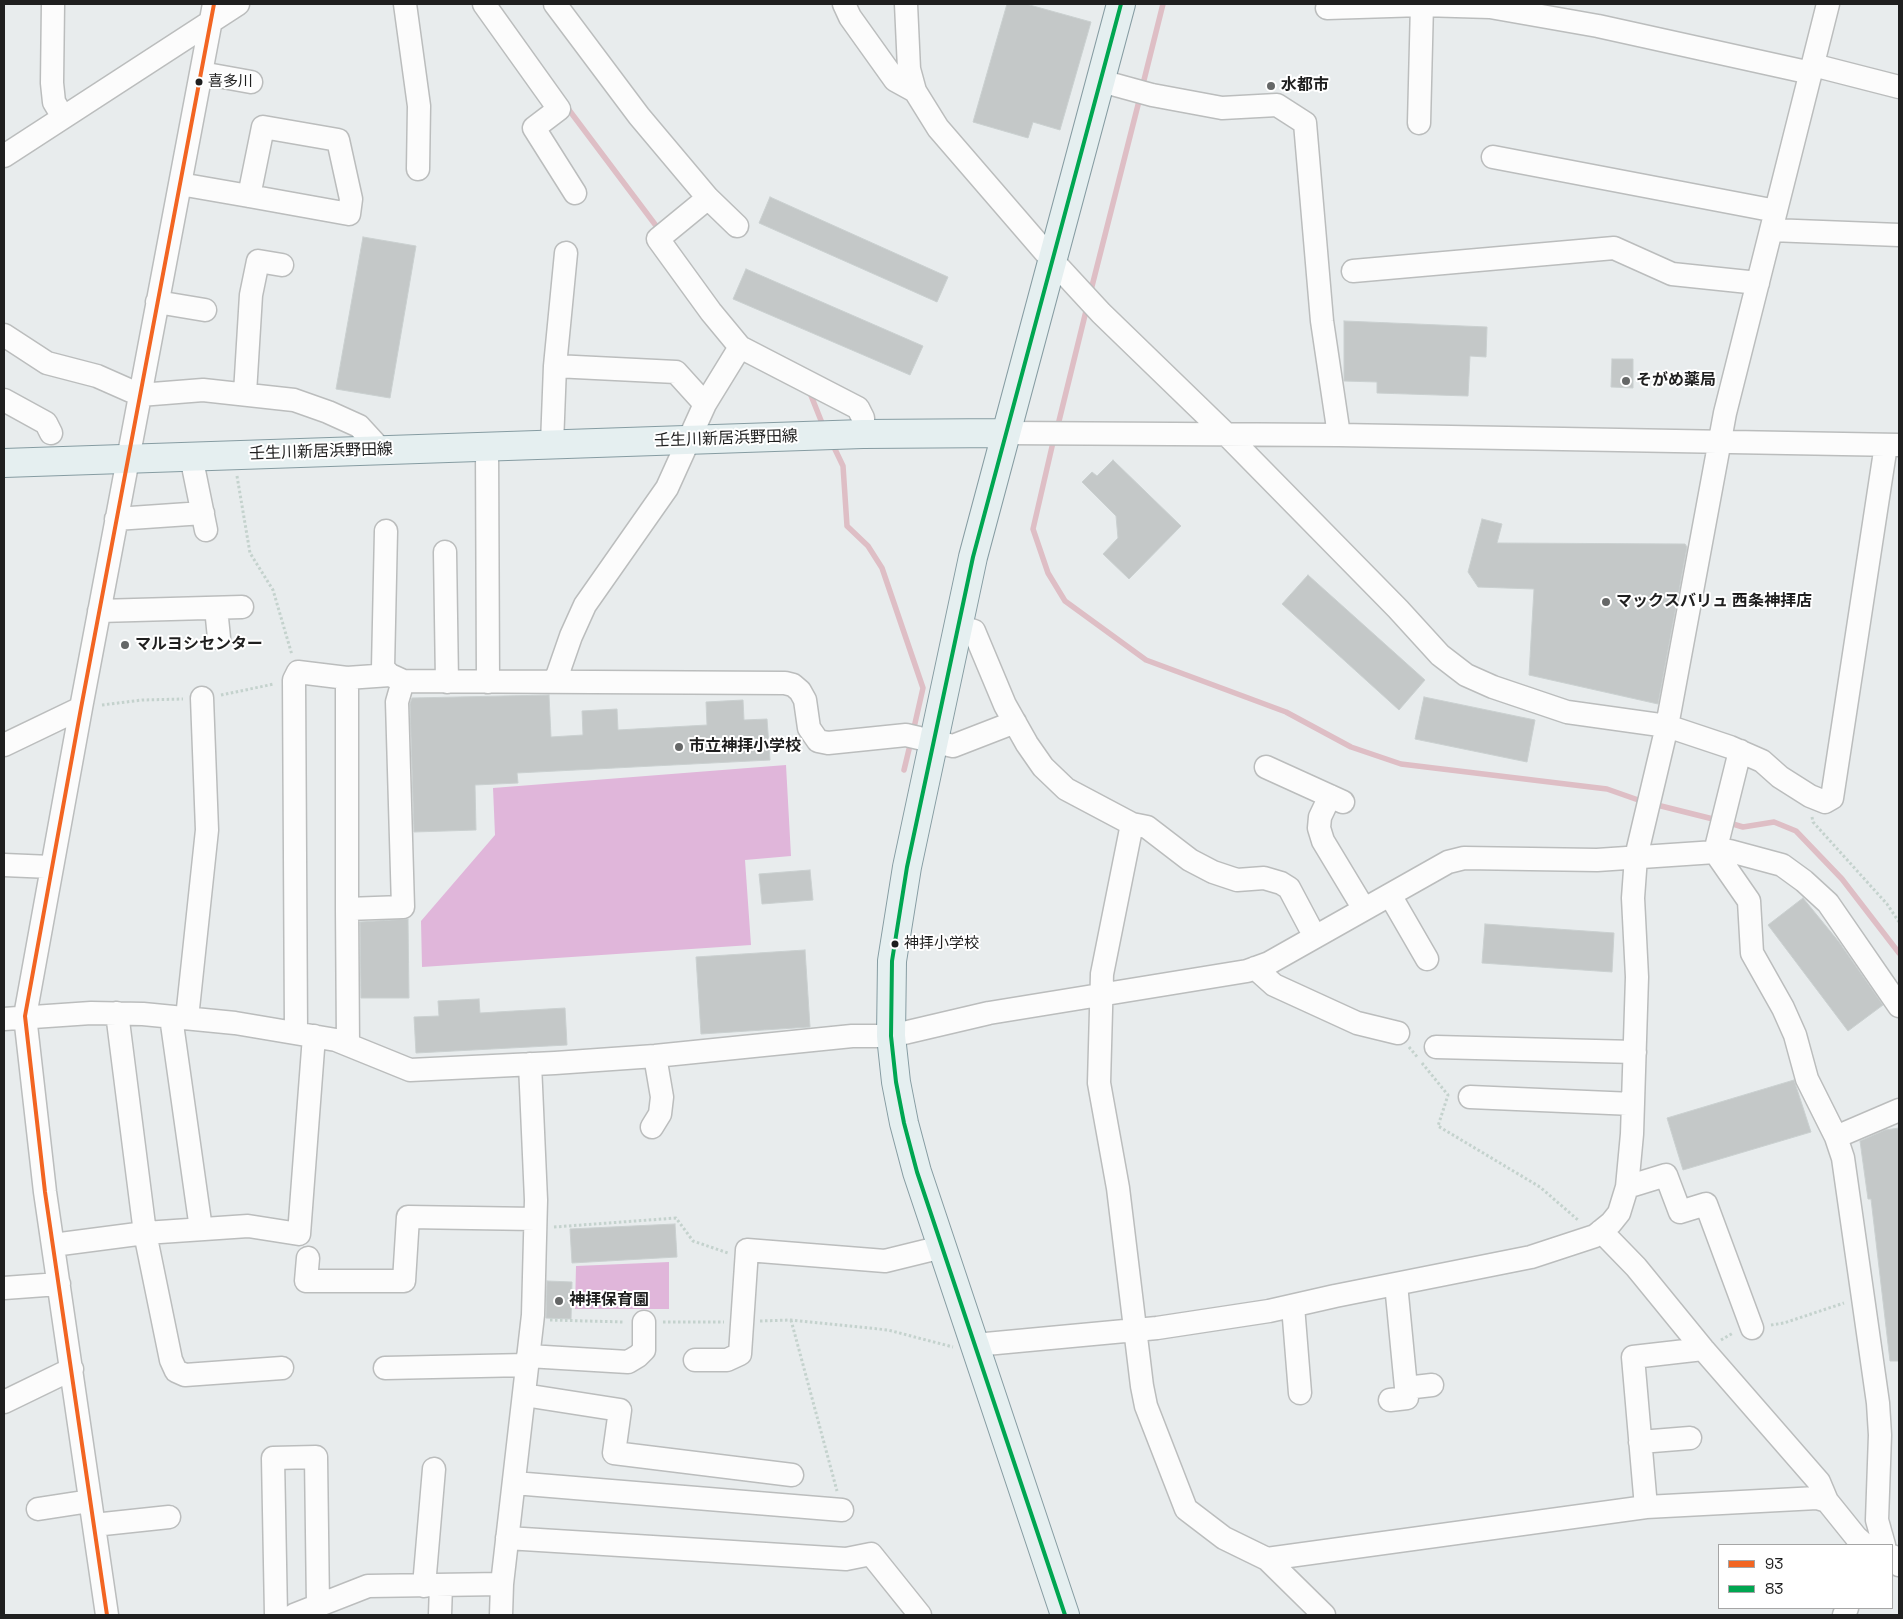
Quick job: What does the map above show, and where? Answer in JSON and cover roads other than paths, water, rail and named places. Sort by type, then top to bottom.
[{"type":"main road","points":[[1065,1615],[917,1172],[904,1123],[896,1082],[891,1036],[892,961],[896,924],[973,557],[1121,4]]},
{"type":"main road","name":"壬生川新居浜野田線","points":[[4,463],[863,434],[1005,433]]},
{"type":"street","points":[[53,4],[52,83],[54,102],[63,117]]},
{"type":"street","points":[[4,156],[213,12],[238,4]]},
{"type":"street","points":[[405,4],[419,106],[418,170]]},
{"type":"street","points":[[484,4],[559,109],[534,128],[575,192]]},
{"type":"street","points":[[555,4],[638,116],[708,198],[737,226]]},
{"type":"street","points":[[844,4],[855,25],[895,80],[915,91]]},
{"type":"street","points":[[906,4],[909,69],[915,91],[938,128],[1052,260],[1101,313],[1227,435],[1398,609],[1440,656],[1466,675],[1493,687],[1567,712],[1667,726],[1740,751],[1762,761],[1780,777],[1810,796],[1825,802],[1832,798],[1892,445],[1339,436],[1227,435],[1005,433]]},
{"type":"street","points":[[1419,123],[1422,4]]},
{"type":"street","points":[[1327,8],[1422,4],[1490,7],[1588,24],[1899,88]]},
{"type":"street","points":[[975,1344],[1135,1330],[1207,1321],[1293,1306],[1531,1257],[1598,1233],[1618,1213],[1627,1187],[1633,1104],[1637,977],[1633,876],[1636,857],[1667,726],[1720,442],[1828,4]]},
{"type":"street","points":[[108,1615],[53,1245],[15,1018],[52,867],[116,519],[213,12]]},
{"type":"street","points":[[201,73],[251,82]]},
{"type":"street","points":[[1101,81],[1152,95],[1222,108],[1277,105],[1305,123],[1322,321],[1339,436]]},
{"type":"street","points":[[180,184],[349,214],[351,199],[338,140],[263,127],[249,196]]},
{"type":"street","points":[[1493,157],[1774,220],[1899,235]]},
{"type":"street","points":[[708,198],[658,239],[711,312],[740,347],[858,408],[863,418],[863,434]]},
{"type":"street","points":[[1353,271],[1614,248],[1672,274],[1758,283]]},
{"type":"street","points":[[552,444],[555,366],[566,253]]},
{"type":"street","points":[[245,393],[251,295],[258,261],[282,266]]},
{"type":"street","points":[[158,302],[205,310]]},
{"type":"street","points":[[4,335],[47,363],[97,376],[140,395],[203,390],[245,393],[294,400],[359,426],[381,450]]},
{"type":"street","points":[[555,682],[570,636],[585,605],[667,488],[704,404],[740,347]]},
{"type":"street","points":[[555,366],[676,372],[704,404]]},
{"type":"street","points":[[4,400],[46,423],[51,434]]},
{"type":"street","points":[[487,446],[488,682]]},
{"type":"street","points":[[116,519],[204,522],[191,456]]},
{"type":"street","points":[[386,531],[383,668],[397,678]]},
{"type":"street","points":[[445,552],[447,682]]},
{"type":"street","points":[[99,611],[242,607]]},
{"type":"street","points":[[216,608],[219,638]]},
{"type":"street","points":[[959,626],[974,631],[1015,722],[1043,767],[1066,789],[1132,824],[1147,827],[1190,860],[1213,872],[1236,880],[1264,878],[1281,883],[1289,888],[1315,937]]},
{"type":"street","points":[[53,1245],[146,1233],[248,1226],[299,1234],[305,1034],[294,680],[298,672],[347,678],[397,678],[447,682],[785,683],[792,685],[800,691],[805,700],[809,728],[818,740],[828,743],[906,735],[952,746],[1015,722]]},
{"type":"street","points":[[347,678],[348,1044]]},
{"type":"street","points":[[347,909],[402,907],[397,678]]},
{"type":"street","points":[[200,1229],[179,1018],[207,830],[202,698]]},
{"type":"street","points":[[4,745],[81,708]]},
{"type":"street","points":[[1740,751],[1715,852],[1748,902],[1752,954],[1783,1008],[1795,1035],[1807,1079],[1836,1137],[1843,1158],[1878,1403],[1877,1520],[1887,1544]]},
{"type":"street","points":[[1266,767],[1337,799],[1320,817],[1319,828],[1324,841],[1364,909]]},
{"type":"street","points":[[1132,824],[1105,952],[1102,995],[1101,1098],[1118,1188],[1146,1406],[1186,1509],[1224,1538],[1267,1559],[1296,1585],[1324,1615]]},
{"type":"street","points":[[15,1018],[117,1013],[179,1018],[305,1034],[348,1044],[410,1070],[655,1056],[852,1036],[891,1036],[989,1013],[1255,968],[1315,937],[1448,862],[1464,858],[1597,860],[1730,851],[1756,856],[1782,865],[1804,880],[1828,903],[1899,1006]]},
{"type":"street","points":[[4,865],[52,867]]},
{"type":"street","points":[[1390,895],[1427,959]]},
{"type":"street","points":[[1255,968],[1274,985],[1357,1023],[1398,1033]]},
{"type":"street","points":[[117,1013],[146,1233],[171,1360],[176,1371],[185,1375],[195,1375],[282,1368]]},
{"type":"street","points":[[1436,1047],[1635,1052]]},
{"type":"street","points":[[652,1126],[660,1114],[662,1097],[655,1056]]},
{"type":"street","points":[[501,1615],[502,1584],[533,1315],[535,1223],[530,1064]]},
{"type":"street","points":[[1470,1097],[1633,1104]]},
{"type":"street","points":[[1836,1137],[1899,1110]]},
{"type":"street","points":[[1627,1187],[1666,1175],[1680,1212],[1706,1204],[1752,1328]]},
{"type":"street","points":[[308,1258],[306,1281],[412,1281],[408,1217],[535,1223]]},
{"type":"street","points":[[1598,1233],[1636,1267],[1703,1350],[1819,1482],[1827,1501],[1856,1538],[1864,1544]]},
{"type":"street","points":[[695,1360],[727,1360],[740,1354],[747,1250],[885,1260],[942,1247]]},
{"type":"street","points":[[4,1288],[59,1284]]},
{"type":"street","points":[[1396,1284],[1398,1394],[1432,1385]]},
{"type":"street","points":[[1293,1306],[1300,1393]]},
{"type":"street","points":[[385,1368],[528,1360],[628,1362],[644,1350],[644,1322]]},
{"type":"street","points":[[1646,1507],[1633,1357],[1703,1350]]},
{"type":"street","points":[[4,1402],[72,1369]]},
{"type":"street","points":[[524,1395],[620,1410],[614,1453],[792,1475]]},
{"type":"street","points":[[1640,1442],[1690,1438]]},
{"type":"street","points":[[276,1615],[273,1458],[316,1457],[318,1606]]},
{"type":"street","points":[[434,1469],[433,1585],[440,1615]]},
{"type":"street","points":[[514,1483],[842,1510]]},
{"type":"street","points":[[1267,1559],[1646,1507],[1817,1498],[1827,1501]]},
{"type":"street","points":[[38,1509],[90,1501]]},
{"type":"street","points":[[94,1526],[169,1517]]},
{"type":"street","points":[[507,1538],[846,1559],[871,1554],[920,1615]]},
{"type":"street","points":[[294,1615],[368,1586],[502,1584]]},
{"type":"waterway","points":[[1142,88],[1163,4]]},
{"type":"waterway","points":[[1090,294],[1140,97]]},
{"type":"waterway","points":[[566,106],[660,231]]},
{"type":"waterway","points":[[1057,429],[1087,307]]},
{"type":"waterway","points":[[807,391],[810,393],[824,428]]},
{"type":"waterway","points":[[1054,438],[1033,529],[1048,573],[1065,601],[1146,660],[1286,712],[1351,747],[1401,764],[1607,789],[1644,802]]},
{"type":"waterway","points":[[832,443],[843,466],[847,526],[868,546],[882,568],[923,688],[913,732]]},
{"type":"waterway","points":[[904,770],[911,741]]},
{"type":"waterway","points":[[1653,804],[1717,820]]},
{"type":"waterway","points":[[1726,822],[1743,827],[1774,822],[1796,831],[1842,879],[1899,953]]},
{"type":"place","name":"喜多川","points":[[199,82]]},
{"type":"place","name":"水都市","points":[[1271,86]]},
{"type":"place","name":"そがめ薬局","points":[[1626,381]]},
{"type":"place","name":"マックスバリュ 西条神拝店","points":[[1606,602]]},
{"type":"place","name":"マルヨシセンター","points":[[125,645]]},
{"type":"place","name":"市立神拝小学校","points":[[679,747]]},
{"type":"place","name":"神拝小学校","points":[[895,944]]},
{"type":"place","name":"神拝保育園","points":[[559,1301]]}]
